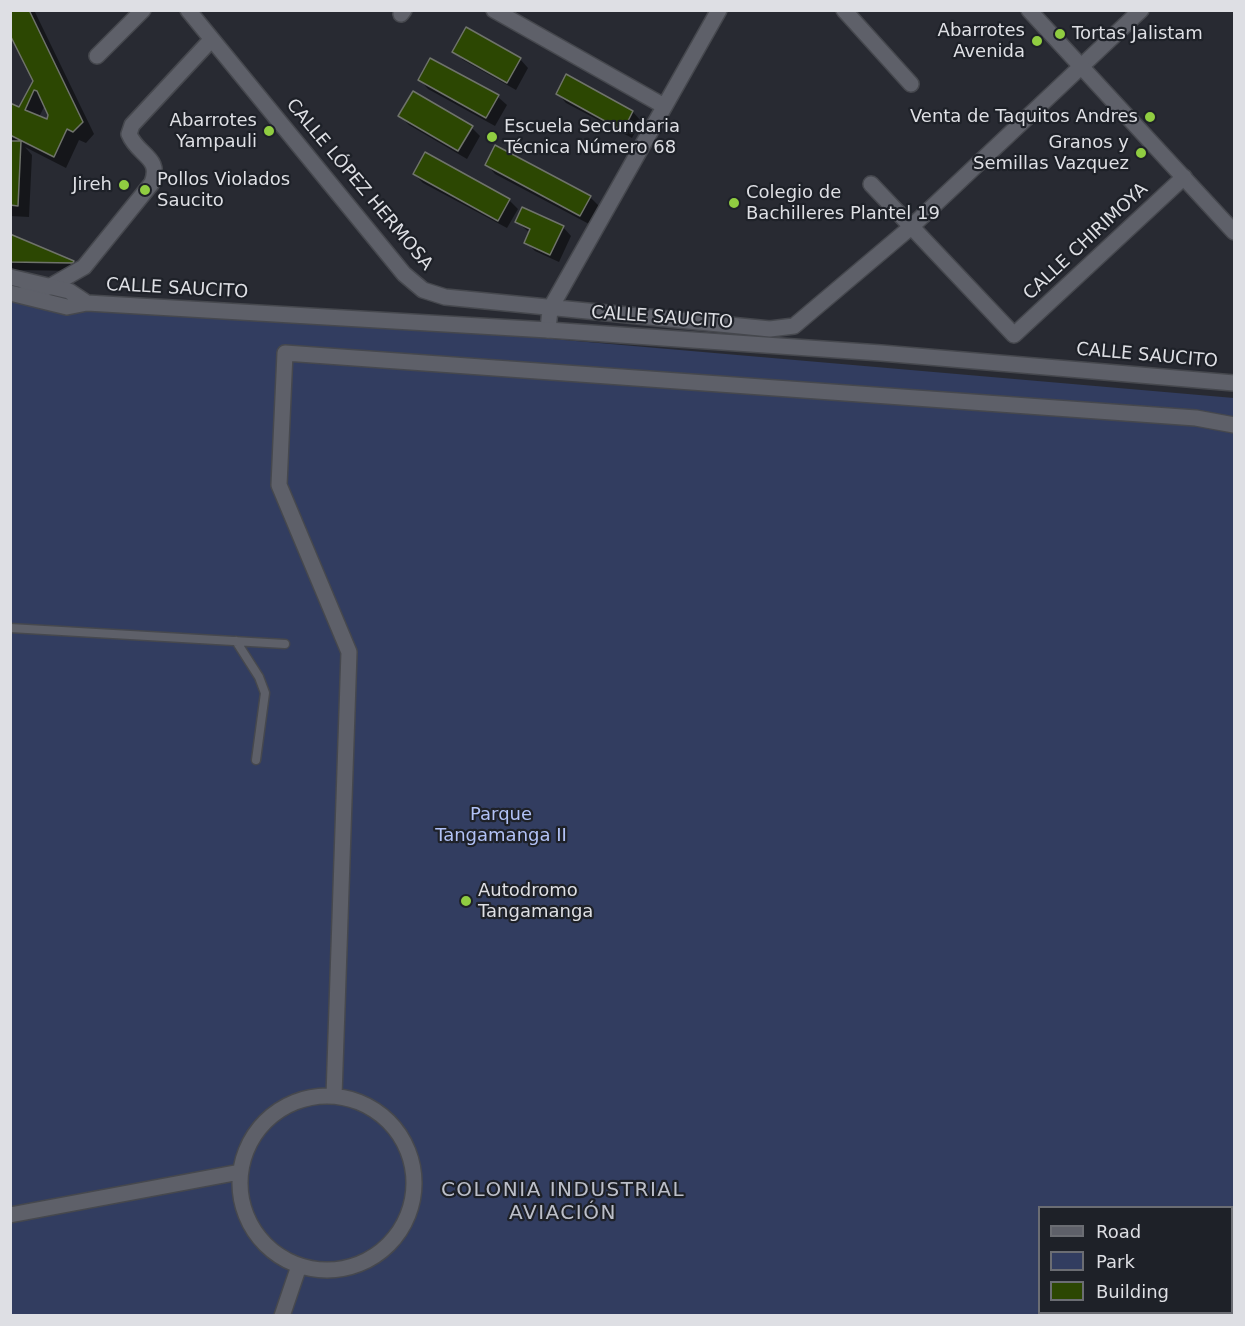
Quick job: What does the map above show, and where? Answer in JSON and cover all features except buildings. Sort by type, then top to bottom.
[{"type":"street","points":[[97,56],[143,10]]},
{"type":"street","name":"CALLE LÓPEZ HERMOSA","points":[[188,10],[404,274],[423,290],[445,297],[770,329],[794,326],[911,226]]},
{"type":"street","points":[[494,10],[664,106]]},
{"type":"street","points":[[548,330],[550,309],[719,10]]},
{"type":"street","points":[[844,10],[911,84]]},
{"type":"street","points":[[1029,10],[1234,232]]},
{"type":"street","points":[[871,184],[911,226],[1141,10]]},
{"type":"street","name":"CALLE SAUCITO","points":[[16,294],[49,286],[84,267],[152,183],[157,172],[154,163],[133,144],[129,134],[132,125],[211,40]]},
{"type":"street","name":"CALLE CHIRIMOYA","points":[[911,226],[1014,335],[1184,177]]},
{"type":"street","name":"CALLE SAUCITO","points":[[10,277],[69,291],[87,303]]},
{"type":"street","name":"CALLE SAUCITO","points":[[16,294],[67,308],[87,303],[548,330],[881,353],[1234,383]]},
{"type":"street","points":[[334,1096],[349,652],[279,485],[285,353],[1196,418],[1234,425]]},
{"type":"street","points":[[334,1096],[357,1101],[381,1115],[400,1135],[411,1161],[414,1188],[408,1216],[396,1237],[378,1254],[356,1266],[332,1270],[298,1266],[283,1259],[263,1243],[249,1222],[240,1197],[240,1172],[243,1157],[253,1135],[268,1118],[288,1104],[310,1097],[334,1096]]},
{"type":"street","points":[[10,1215],[240,1172]]},
{"type":"street","points":[[282,1316],[298,1266]]},
{"type":"lane","points":[[10,628],[285,644]]},
{"type":"lane","points":[[236,641],[259,677],[265,693],[256,760]]},
{"type":"green space","name":"Parque Tangamanga II","points":[[10,292],[1234,398],[1234,1315],[11,1315]]},
{"type":"place","name":"Tortas Jalistam","points":[[1060,34]]},
{"type":"place","name":"Abarrotes Avenida","points":[[1037,41]]},
{"type":"place","name":"Venta de Taquitos Andres","points":[[1150,117]]},
{"type":"place","name":"Abarrotes Yampauli","points":[[269,131]]},
{"type":"place","name":"Escuela Secundaria Técnica Número 68","points":[[492,137]]},
{"type":"place","name":"Granos y Semillas Vazquez","points":[[1141,153]]},
{"type":"place","name":"Jireh","points":[[124,185]]},
{"type":"place","name":"Pollos Violados Saucito","points":[[145,190]]},
{"type":"place","name":"Colegio de Bachilleres Plantel 19","points":[[734,203]]},
{"type":"place","name":"Autodromo Tangamanga","points":[[466,901]]},
{"type":"district","name":"COLONIA INDUSTRIAL AVIACIÓN","points":[[563,1202]]}]
